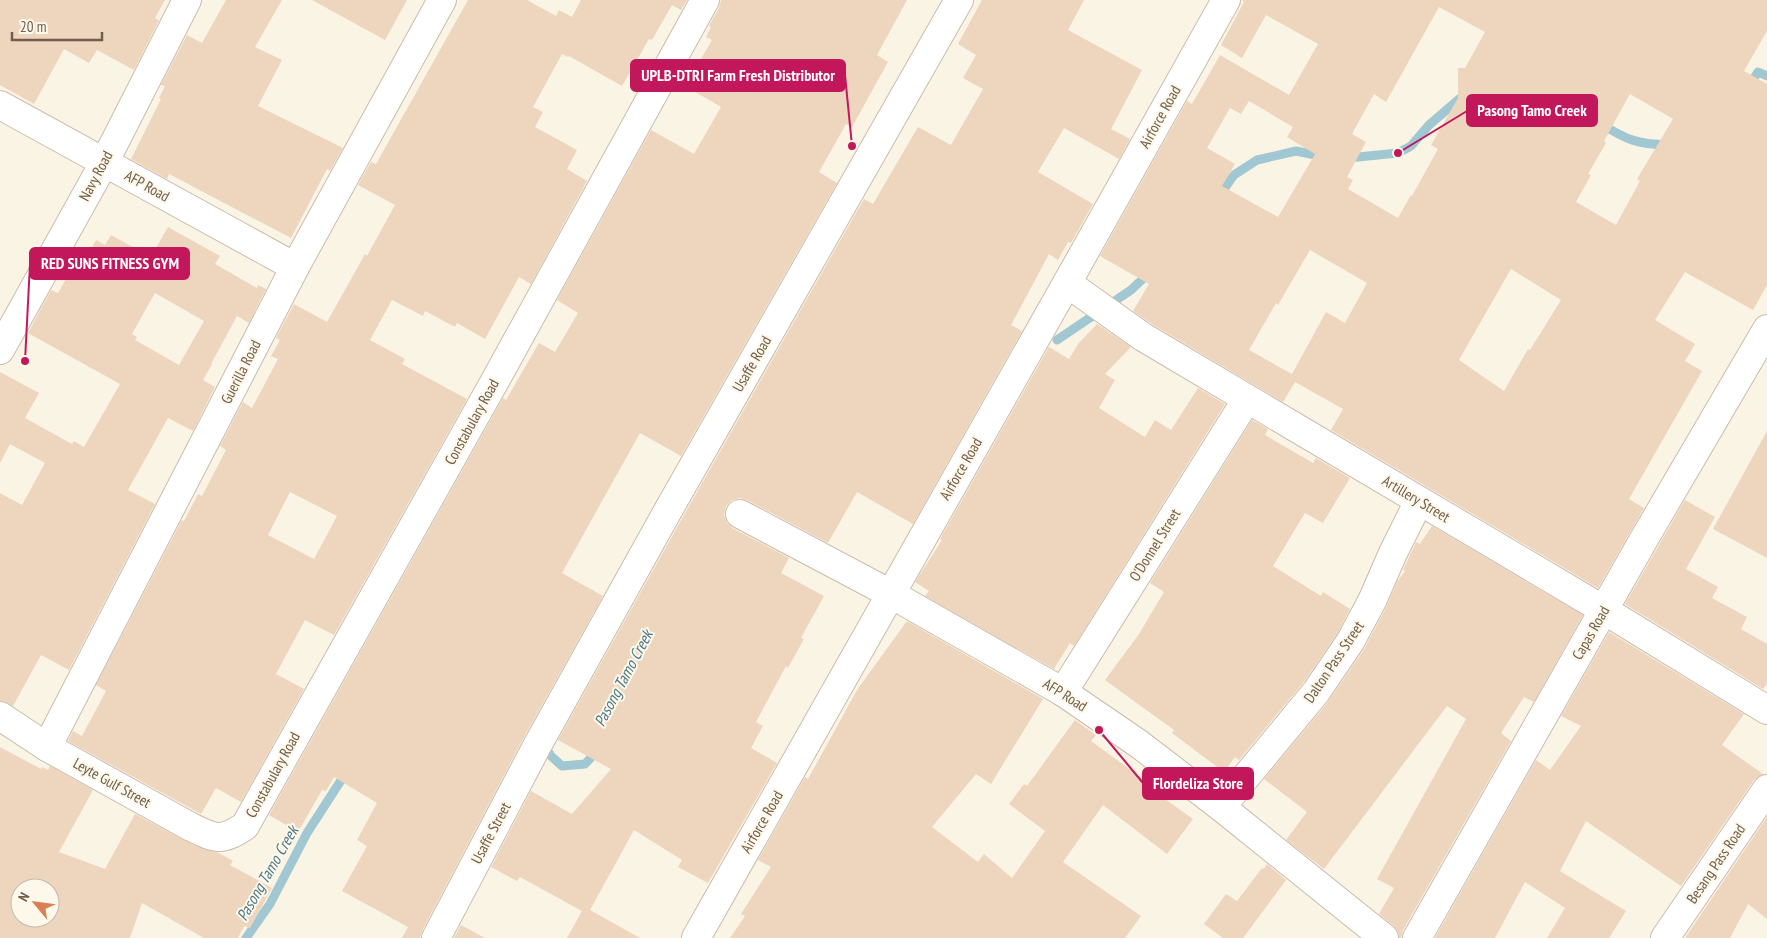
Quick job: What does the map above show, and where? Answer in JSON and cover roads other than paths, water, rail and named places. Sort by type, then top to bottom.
[{"type":"street","name":"Navy Road","points":[[0,350],[104,162],[186,0]]},
{"type":"street","name":"Guerilla Road","points":[[47,747],[294,268],[442,0]]},
{"type":"street","name":"Constabulary Road","points":[[229,836],[245,826],[496,379],[705,0]]},
{"type":"street","name":"Usaffe Road","points":[[542,737],[670,507],[959,0]]},
{"type":"street","name":"Airforce Road","points":[[696,938],[1226,0]]},
{"type":"street","name":"AFP Road","points":[[0,105],[294,268]]},
{"type":"street","name":"Artillery Street","points":[[1067,283],[1143,337],[1604,610],[1767,710]]},
{"type":"street","name":"Capas Road","points":[[1417,938],[1767,329]]},
{"type":"street","name":"O'Donnel Street","points":[[1063,692],[1247,399]]},
{"type":"street","name":"Dalton Pass Street","points":[[1221,807],[1316,692],[1350,642],[1372,601],[1419,501]]},
{"type":"street","name":"AFP Road","points":[[740,514],[891,594],[1063,692],[1139,744],[1221,807],[1384,938]]},
{"type":"street","name":"Leyte Gulf Street","points":[[0,716],[47,747],[191,827],[212,837],[229,836]]},
{"type":"street","name":"Usaffe Street","points":[[436,938],[542,737]]},
{"type":"street","name":"Besang Pass Road","points":[[1665,938],[1767,789]]},
{"type":"waterway","name":"Pasong Tamo Creek","points":[[1749,86],[1758,72],[1767,76]]},
{"type":"waterway","name":"Pasong Tamo Creek","points":[[1348,158],[1398,153],[1411,146],[1429,125],[1464,95]]},
{"type":"waterway","name":"Pasong Tamo Creek","points":[[1601,124],[1633,140],[1648,144],[1668,145]]},
{"type":"waterway","name":"Pasong Tamo Creek","points":[[1218,198],[1234,175],[1257,160],[1296,151],[1325,157]]},
{"type":"waterway","name":"Pasong Tamo Creek","points":[[1057,340],[1131,290],[1149,273]]},
{"type":"waterway","name":"Pasong Tamo Creek","points":[[543,743],[551,756],[562,766],[585,764],[598,750]]},
{"type":"waterway","name":"Pasong Tamo Creek","points":[[246,938],[270,904],[307,833],[347,771]]},
{"type":"place","name":"UPLB-DTRI Farm Fresh Distributor","points":[[852,146]]},
{"type":"place","name":"Pasong Tamo Creek","points":[[1398,153]]},
{"type":"place","name":"RED SUNS FITNESS GYM","points":[[25,361]]},
{"type":"place","name":"Flordeliza Store","points":[[1099,730]]}]
